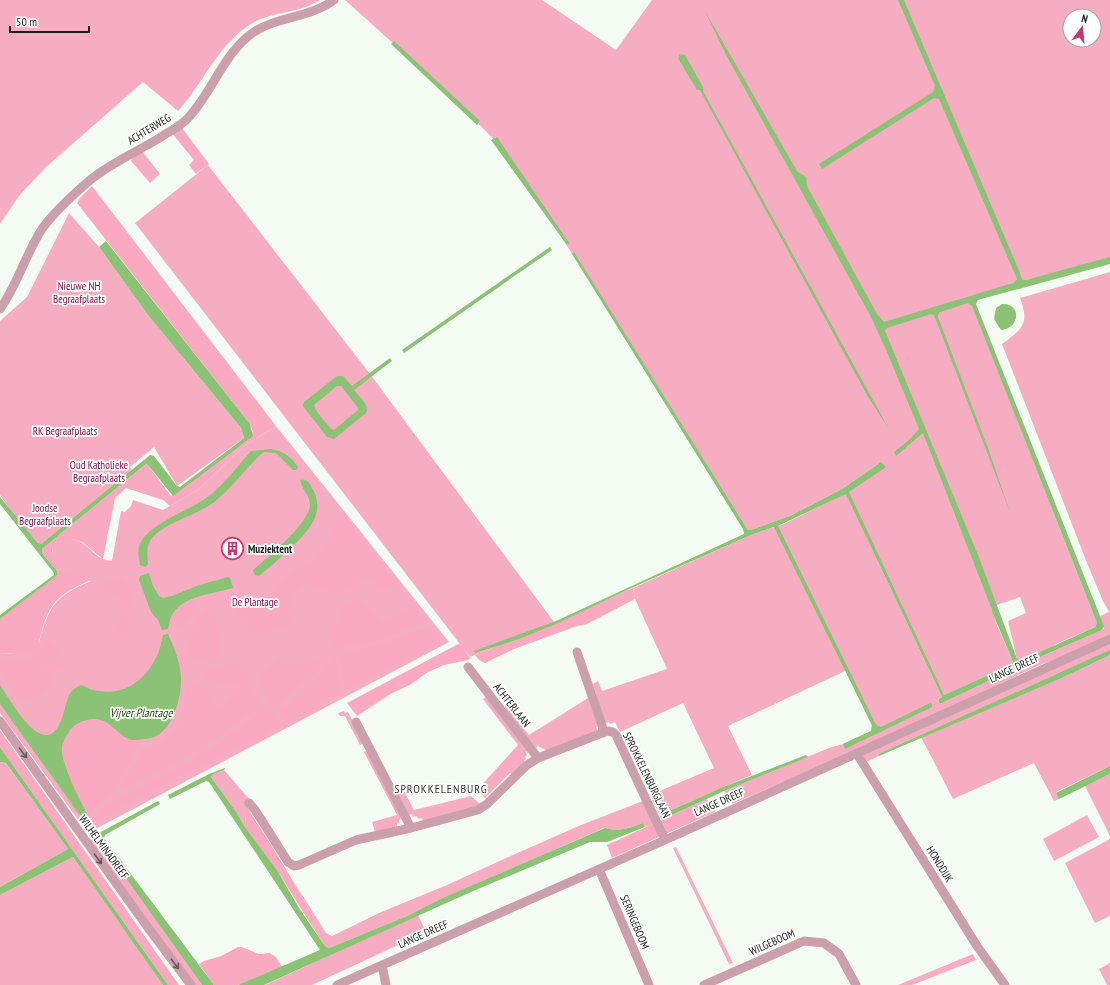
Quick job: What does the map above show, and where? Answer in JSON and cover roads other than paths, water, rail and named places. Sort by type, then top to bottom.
[{"type":"street","name":"ACHTERWEG","points":[[0,309],[42,229],[89,181],[107,168],[170,131],[187,119],[238,46],[253,33],[268,24],[300,16],[320,8],[334,0]]},
{"type":"street","name":"LANGE DREEF","points":[[337,985],[857,754],[1110,639]]},
{"type":"street","points":[[249,803],[288,862],[294,866],[356,840],[411,828],[478,810],[487,804],[527,765],[538,758],[603,733],[577,652]]},
{"type":"street","name":"ACHTERLAAN","points":[[468,667],[538,758]]},
{"type":"street","name":"WILHELMINADREEF","points":[[0,721],[146,926],[191,985]]},
{"type":"street","points":[[356,722],[411,828]]},
{"type":"street","name":"SPROKKELENBURGLAAN","points":[[603,733],[610,731],[616,735],[664,840]]},
{"type":"street","name":"HONDDIJK","points":[[857,754],[977,946],[1005,985]]},
{"type":"street","name":"SERINGEBOOM","points":[[599,869],[649,985]]},
{"type":"street","name":"WILGEBOOM","points":[[704,985],[804,941],[824,943],[839,954],[856,985]]},
{"type":"street","points":[[382,965],[386,985]]},
{"type":"water","points":[[898,0],[904,0],[1023,280],[1110,257],[1110,264],[978,300],[976,304],[1104,626],[1102,630],[1040,657],[1038,653],[1095,627],[1097,623],[972,306],[968,303],[940,312],[938,317],[988,448],[1010,512],[934,315],[931,314],[887,328],[885,331],[978,555],[1017,659],[1029,662],[1006,673],[1004,669],[1013,662],[923,433],[896,456],[894,452],[908,441],[919,429],[887,352],[871,317],[725,53],[705,11],[797,171],[806,177],[807,186],[877,314],[884,322],[1013,283],[1017,279],[939,99],[934,98],[822,169],[819,164],[933,92],[935,86]]},
{"type":"water","points":[[394,41],[480,121],[477,125],[391,44]]},
{"type":"water","points":[[680,54],[685,55],[703,87],[703,91],[889,429],[867,395],[700,90],[697,90],[678,58]]},
{"type":"water","points":[[497,137],[569,243],[567,245],[491,140]]},
{"type":"water","points":[[106,241],[250,424],[253,436],[173,496],[146,464],[42,549],[42,553],[57,571],[58,575],[0,619],[0,615],[54,575],[54,573],[0,504],[0,497],[38,543],[41,544],[150,455],[154,456],[177,486],[180,487],[244,438],[241,428],[148,315],[99,247]]},
{"type":"water","points":[[550,247],[552,250],[404,353],[402,350]]},
{"type":"water","points":[[574,252],[748,530],[792,515],[842,489],[881,462],[886,467],[849,492],[944,695],[997,671],[1001,675],[940,704],[938,700],[942,697],[846,494],[778,526],[875,723],[881,727],[930,703],[932,704],[932,707],[845,749],[843,744],[871,731],[872,725],[774,527],[751,535],[638,585],[556,624],[514,641],[475,653],[474,651],[556,621],[744,534],[743,529],[572,254]]},
{"type":"water","points":[[1002,304],[1009,305],[1013,308],[1016,312],[1016,317],[1012,326],[1001,330],[994,319],[996,308]]},
{"type":"water","points":[[390,358],[392,361],[354,390],[367,407],[366,413],[334,439],[327,437],[303,406],[304,402],[337,376],[343,376],[352,386]],"holes":[[[337,386],[341,386],[358,410],[334,430],[331,429],[321,417],[314,405]]]},
{"type":"water","points":[[271,449],[280,451],[290,457],[298,467],[297,470],[293,470],[276,453],[264,452],[226,492],[213,503],[173,523],[152,538],[148,547],[148,564],[145,567],[140,565],[138,554],[139,546],[145,536],[161,523],[209,496],[226,480],[251,451]]},
{"type":"water","points":[[300,480],[304,480],[309,483],[314,491],[317,504],[316,515],[307,531],[300,539],[259,576],[255,575],[253,571],[254,569],[287,540],[303,521],[308,512],[310,501],[302,487]]},
{"type":"water","points":[[149,573],[153,586],[159,596],[163,598],[199,585],[228,577],[230,578],[233,588],[200,596],[184,603],[177,608],[172,615],[168,629],[162,630],[158,620],[151,612],[139,580],[140,576]]},
{"type":"water","name":"Vijver Plantage","points":[[168,634],[179,665],[181,686],[180,695],[174,714],[170,723],[164,730],[158,735],[149,739],[131,740],[126,738],[109,724],[100,720],[91,719],[75,725],[64,740],[62,754],[64,762],[89,817],[88,820],[84,821],[0,704],[0,685],[21,717],[30,727],[39,733],[48,735],[56,729],[63,715],[68,697],[76,688],[81,685],[96,691],[112,692],[133,684],[150,668],[156,658],[163,635]]},
{"type":"water","points":[[1110,650],[1110,655],[1062,678],[879,756],[878,754]]},
{"type":"water","points":[[0,747],[168,985],[163,985],[73,857],[0,895],[0,887],[68,849],[6,763],[0,762]]},
{"type":"water","points":[[806,755],[808,757],[724,791],[670,816],[667,812],[723,787]]},
{"type":"water","points":[[1110,766],[1110,774],[1059,799],[1056,793]]},
{"type":"water","points":[[225,768],[211,777],[237,813],[245,827],[277,870],[299,908],[325,946],[329,948],[407,916],[445,897],[605,828],[629,828],[643,823],[645,827],[607,842],[590,842],[471,892],[264,985],[238,985],[320,950],[209,782],[206,781],[170,799],[168,795],[209,774]]},
{"type":"water","points":[[158,801],[160,804],[105,835],[104,838],[214,985],[202,985],[97,838],[99,833]]},
{"type":"place","name":"Muziektent","points":[[233,549]]},
{"type":"district","name":"SPROKKELENBURG","points":[[441,788]]},
{"type":"park label","name":"Nieuwe NH Begraafplaats","points":[[79,292]]},
{"type":"park label","name":"RK Begraafplaats","points":[[65,431]]},
{"type":"park label","name":"Oud Katholieke Begraafplaats","points":[[99,471]]},
{"type":"park label","name":"Joodse Begraafplaats","points":[[45,514]]},
{"type":"park label","name":"De Plantage","points":[[255,602]]}]
